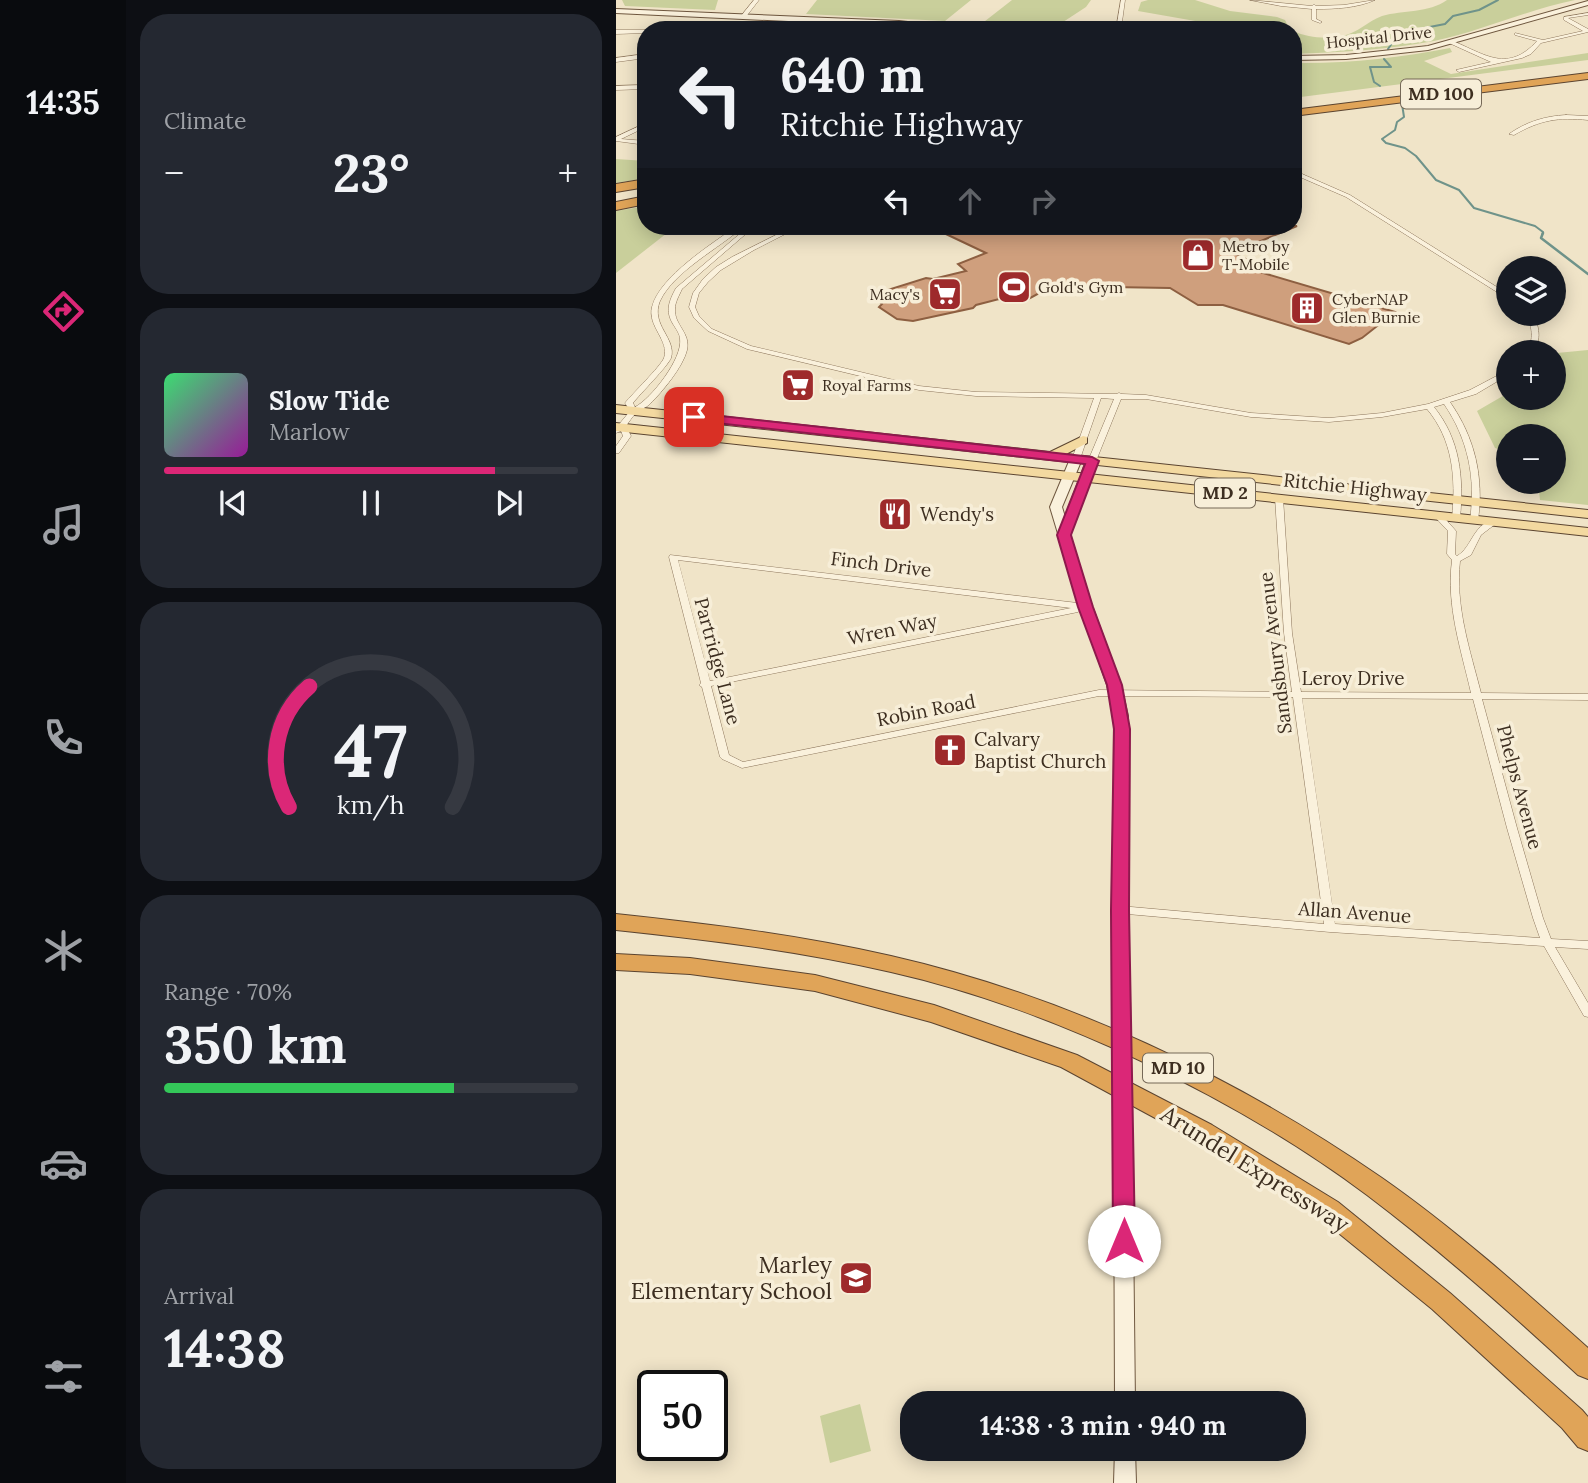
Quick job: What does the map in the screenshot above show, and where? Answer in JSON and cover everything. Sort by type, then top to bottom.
[{"type":"highway","name":"MD 100","points":[[1302,101],[1588,65]]},
{"type":"highway","name":"MD 100","points":[[1302,112],[1588,76]]},
{"type":"highway","points":[[616,188],[637,184]]},
{"type":"highway","points":[[616,204],[637,200]]},
{"type":"highway","name":"MD 10","points":[[616,922],[730,932],[887,962],[1007,996],[1138,1050],[1272,1118],[1355,1172],[1479,1267],[1588,1366]]},
{"type":"highway","name":"Arundel Expressway","points":[[616,962],[690,966],[815,983],[934,1014],[1069,1061],[1203,1132],[1329,1210],[1441,1301],[1572,1419],[1588,1438]]},
{"type":"main road","name":"Hospital Drive","points":[[1302,58],[1401,52],[1451,43],[1549,11],[1588,2]]},
{"type":"main road","points":[[616,11],[847,21]]},
{"type":"main road","name":"Ritchie Highway","points":[[616,409],[1588,514]]},
{"type":"main road","points":[[618,425],[634,411]]},
{"type":"main road","name":"Ritchie Highway","points":[[618,425],[1588,532]]},
{"type":"main road","points":[[1048,456],[1062,453],[1083,440]]},
{"type":"main road","points":[[1076,459],[1056,507],[1086,607],[1117,694],[1123,743],[1120,910],[1125,1391]]},
{"type":"main road","points":[[1064,535],[1092,461]]},
{"type":"main road","points":[[1125,1461],[1125,1483]]},
{"type":"street","points":[[743,17],[757,0]]},
{"type":"street","points":[[1119,21],[1123,0]]},
{"type":"street","points":[[1252,0],[1314,5],[1353,5],[1373,0]]},
{"type":"street","points":[[1314,5],[1314,20],[1320,22]]},
{"type":"street","points":[[1587,14],[1566,19],[1588,31]]},
{"type":"street","points":[[616,32],[637,31]]},
{"type":"street","points":[[1459,70],[1520,57],[1542,41],[1588,31]]},
{"type":"street","points":[[1517,34],[1542,41]]},
{"type":"street","points":[[1451,43],[1494,61]]},
{"type":"street","points":[[616,60],[637,57]]},
{"type":"street","points":[[616,88],[637,87]]},
{"type":"street","points":[[1512,134],[1533,121],[1546,118],[1588,118]]},
{"type":"street","points":[[616,139],[637,129]]},
{"type":"street","points":[[616,139],[637,142]]},
{"type":"street","points":[[1302,176],[1348,195],[1496,289]]},
{"type":"street","points":[[730,235],[672,281],[657,298],[654,314],[669,351],[667,359],[629,403],[634,411],[645,405],[681,359],[684,349],[682,333],[670,312],[673,297],[685,282],[741,235]]},
{"type":"street","points":[[780,235],[736,257],[705,280],[692,303],[696,317],[702,324],[720,337],[749,348],[919,388],[993,395],[1119,395],[1302,420],[1356,419],[1429,406],[1473,392],[1496,379]]},
{"type":"street","points":[[1076,459],[1100,395]]},
{"type":"street","points":[[1092,461],[1119,395]]},
{"type":"street","points":[[1446,401],[1460,424],[1475,470],[1477,502],[1474,520]]},
{"type":"street","points":[[1429,406],[1443,422],[1452,450],[1459,481],[1456,518]]},
{"type":"street","points":[[616,451],[627,436],[618,425]]},
{"type":"street","name":"Sandsbury Avenue","points":[[1279,498],[1286,612],[1329,928]]},
{"type":"street","name":"Phelps Avenue","points":[[1438,516],[1452,531],[1451,554],[1456,560],[1455,600],[1476,696],[1547,942],[1588,1013]]},
{"type":"street","points":[[1456,560],[1468,553],[1477,534],[1494,522]]},
{"type":"street","name":"Finch Drive","points":[[673,557],[1086,607]]},
{"type":"street","name":"Partridge Lane","points":[[673,557],[704,685],[725,757],[742,765]]},
{"type":"street","name":"Wren Way","points":[[704,685],[1086,607]]},
{"type":"street","name":"Robin Road","points":[[742,765],[1099,693],[1117,694]]},
{"type":"street","name":"Leroy Drive","points":[[1117,694],[1588,698]]},
{"type":"street","name":"Allan Avenue","points":[[1120,910],[1329,928],[1588,945]]},
{"type":"green space","points":[[622,0],[718,0],[715,10],[625,6]]},
{"type":"green space","points":[[817,0],[971,0],[945,21],[806,14]]},
{"type":"green space","points":[[1012,0],[1091,0],[1086,7],[1065,21],[985,21]]},
{"type":"green space","points":[[1195,0],[1230,11],[1277,17],[1286,21],[1195,21],[1138,11],[1141,2]]},
{"type":"green space","points":[[1447,0],[1575,0],[1434,41],[1381,49],[1302,53],[1302,34],[1318,37],[1342,36],[1382,16],[1440,4]]},
{"type":"green space","points":[[1450,48],[1452,52],[1424,61],[1451,74],[1588,53],[1588,60],[1302,97],[1302,63],[1372,60]]},
{"type":"green space","points":[[616,159],[637,160],[637,180],[616,183]]},
{"type":"green space","points":[[637,208],[637,235],[665,235],[616,273],[616,211]]},
{"type":"green space","points":[[1588,350],[1588,505],[1540,500],[1539,494],[1566,494],[1566,424],[1496,424],[1496,448],[1477,411],[1496,400],[1496,410],[1566,410],[1566,352]]},
{"type":"green space","points":[[860,1404],[871,1451],[830,1463],[820,1416]]},
{"type":"building","points":[[948,235],[1275,235],[1232,253],[1269,269],[1263,273],[1395,312],[1362,338],[1349,344],[1223,305],[1198,305],[1170,288],[1052,286],[1023,302],[999,299],[973,308],[913,321],[897,319],[879,307],[882,304],[876,298],[881,292],[926,278],[933,279],[966,271],[958,264],[986,253]]},
{"type":"building","name":"Wendy's","points":[[895,503],[907,504],[897,523],[884,521]]},
{"type":"waterway","points":[[1388,49],[1399,33],[1445,24],[1453,16],[1479,10],[1498,0]]},
{"type":"waterway","points":[[1380,86],[1374,82],[1370,67],[1391,67],[1384,59]]},
{"type":"waterway","points":[[1402,104],[1404,117],[1397,122],[1395,130],[1382,139],[1386,143],[1405,148],[1416,156],[1436,180],[1459,190],[1474,208],[1535,226],[1543,232],[1542,235]]},
{"type":"waterway","points":[[1543,233],[1541,238],[1588,274]]},
{"type":"place","name":"Metro by T-Mobile","points":[[1198,255]]},
{"type":"place","name":"Gold's Gym","points":[[1014,287]]},
{"type":"place","name":"Macy's","points":[[945,294]]},
{"type":"place","name":"CyberNAP Glen Burnie","points":[[1307,308]]},
{"type":"place","name":"Royal Farms","points":[[798,385]]},
{"type":"place","name":"Wendy's","points":[[895,514]]},
{"type":"place","name":"Calvary Baptist Church","points":[[950,750]]},
{"type":"place","name":"Marley Elementary School","points":[[856,1278]]},
{"type":"route","points":[[694,417],[1092,461],[1064,535],[1086,607],[1115,685],[1122,729],[1120,910],[1124,1241]]}]
